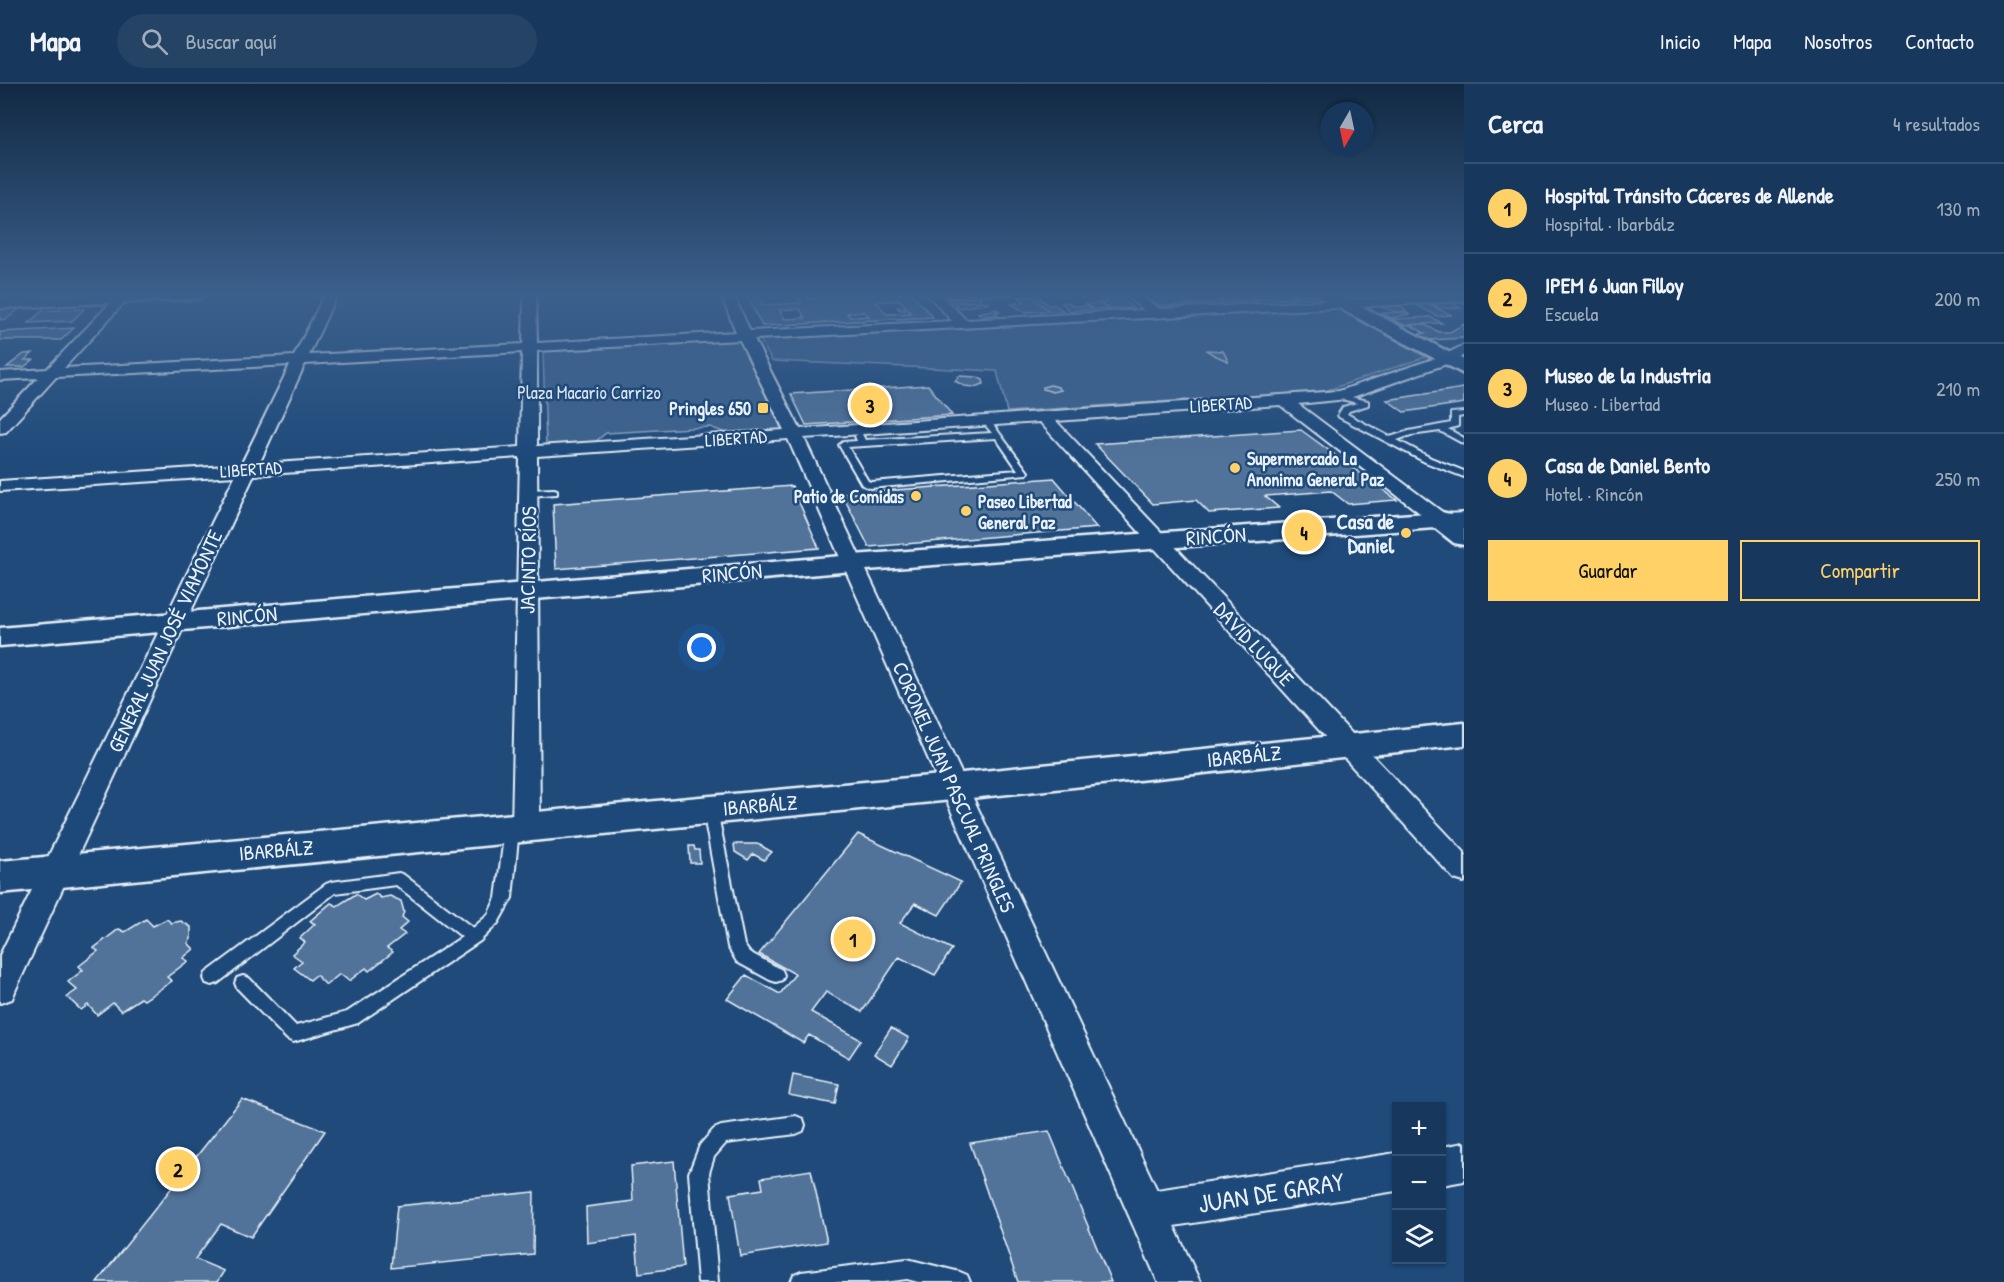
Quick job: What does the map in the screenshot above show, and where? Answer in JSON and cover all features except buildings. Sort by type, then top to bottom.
[{"type":"main road","points":[[1441,350],[1458,358]]},
{"type":"main road","points":[[1453,520],[1464,537]]},
{"type":"main road","name":"RINCÓN","points":[[0,637],[853,563],[1453,520]]},
{"type":"main road","name":"IBARBÁLZ","points":[[0,877],[952,787],[1464,734]]},
{"type":"street","points":[[0,428],[73,350]]},
{"type":"street","name":"GENERAL JUAN JOSÉ VIAMONTE","points":[[0,989],[305,350]]},
{"type":"street","points":[[0,376],[478,350]]},
{"type":"street","name":"JACINTO RÍOS","points":[[519,828],[528,591],[529,350]]},
{"type":"street","name":"CORONEL JUAN PASCUAL PRINGLES","points":[[752,350],[794,434],[952,787],[1179,1282]]},
{"type":"street","name":"LIBERTAD","points":[[0,486],[794,434],[859,437],[986,421],[1341,396],[1458,358]]},
{"type":"street","points":[[1283,400],[1453,520]]},
{"type":"street","name":"DAVID LUQUE","points":[[1044,417],[1464,871]]},
{"type":"street","points":[[1446,1165],[1464,1162]]},
{"type":"street","name":"JUAN DE GARAY","points":[[1146,1211],[1392,1174]]},
{"type":"lane","points":[[1341,396],[1365,403],[1346,409],[1342,415],[1428,460],[1464,474]]},
{"type":"lane","points":[[1389,440],[1409,433],[1455,424],[1454,415],[1464,414]]},
{"type":"lane","points":[[986,421],[998,435],[1024,472],[870,485],[865,483],[843,445],[859,437],[998,435]]},
{"type":"lane","points":[[1441,428],[1464,441]]},
{"type":"lane","points":[[529,493],[554,492]]},
{"type":"lane","points":[[710,810],[736,947],[743,957],[776,975]]},
{"type":"lane","points":[[243,983],[293,1034],[352,1018],[474,937],[492,919],[504,898],[519,828]]},
{"type":"lane","points":[[212,978],[331,888],[399,879],[474,937]]},
{"type":"lane","points":[[708,1282],[699,1173],[707,1151],[721,1135],[796,1125]]},
{"type":"lane","points":[[801,1282],[907,1269],[960,1282]]},
{"type":"green space","name":"Plaza Macario Carrizo","points":[[543,350],[745,350],[782,430],[726,433],[710,427],[606,433],[596,441],[546,446]]},
{"type":"green space","points":[[766,350],[1413,350],[1426,357],[1325,391],[1007,412],[997,371],[772,361]]},
{"type":"place","name":"Museo de la Industria","points":[[870,405]]},
{"type":"place","name":"Pringles 650","points":[[763,408]]},
{"type":"place","name":"Supermercado La Anonima General Paz","points":[[1235,468]]},
{"type":"place","name":"Patio de Comidas","points":[[916,496]]},
{"type":"place","name":"Paseo Libertad General Paz","points":[[966,511]]},
{"type":"place","name":"Casa de Daniel Bento","points":[[1304,532]]},
{"type":"place","name":"Casa de Daniel","points":[[1406,533]]},
{"type":"place","name":"Hospital Tránsito Cáceres de Allende","points":[[853,939]]},
{"type":"place","name":"IPEM 6 Juan Filloy","points":[[178,1169]]}]
